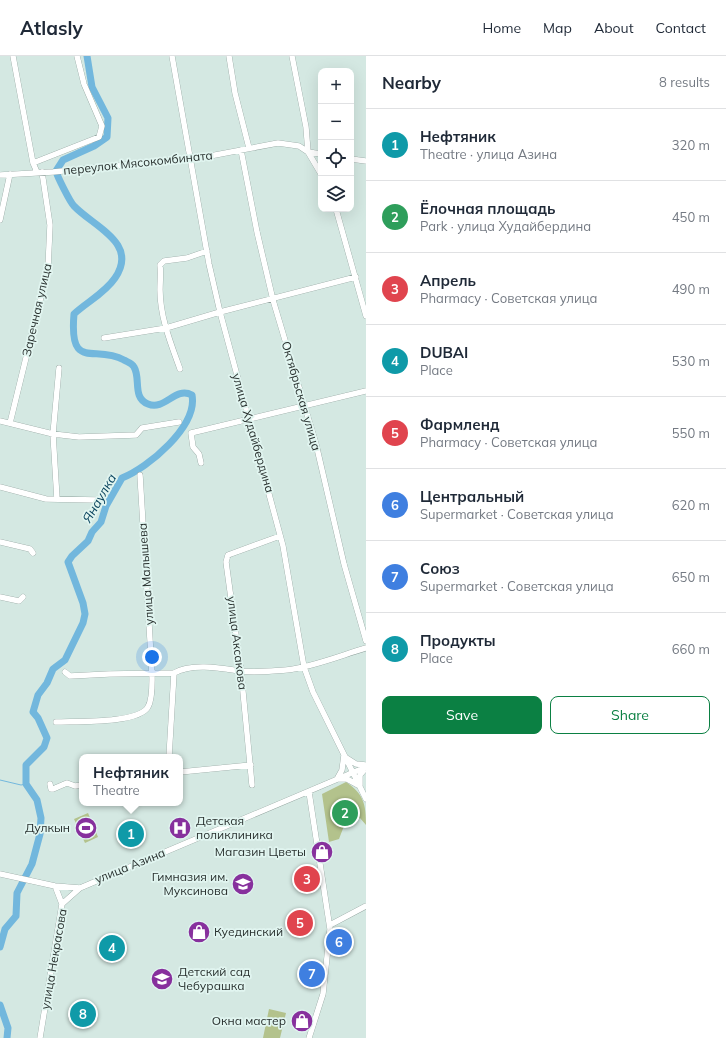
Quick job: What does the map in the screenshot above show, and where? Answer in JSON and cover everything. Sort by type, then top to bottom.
[{"type":"street","points":[[13,56],[33,164],[40,172]]},
{"type":"street","points":[[33,164],[99,137],[102,126],[84,84],[77,56]]},
{"type":"street","name":"улица Худайбердина","points":[[172,56],[207,251],[220,312],[280,536],[304,667],[313,692],[366,799]]},
{"type":"street","points":[[229,56],[235,93],[249,148]]},
{"type":"street","points":[[292,56],[306,127],[308,152],[318,169]]},
{"type":"street","name":"переулок Мясокомбината","points":[[0,174],[53,172],[190,158],[194,159],[278,143],[299,146],[308,152],[318,154]]},
{"type":"street","name":"Октябрьская улица","points":[[241,150],[257,232],[273,300],[316,444],[366,641]]},
{"type":"street","points":[[354,159],[366,161]]},
{"type":"street","name":"Заречная улица","points":[[10,423],[48,268],[50,225],[40,172]]},
{"type":"street","points":[[0,220],[10,174]]},
{"type":"street","points":[[337,212],[366,316]]},
{"type":"street","points":[[180,369],[166,328],[160,289],[162,281],[160,265],[164,261],[187,258],[207,251]]},
{"type":"street","points":[[104,338],[166,328],[220,312],[273,300],[356,278]]},
{"type":"street","points":[[57,499],[53,434],[60,368]]},
{"type":"street","points":[[201,463],[199,454],[193,447],[191,433],[248,418],[366,391]]},
{"type":"street","points":[[0,421],[53,434],[79,437],[136,435],[142,428],[179,422]]},
{"type":"street","name":"улица Малышева","points":[[56,722],[123,718],[144,712],[149,706],[151,698],[152,673],[140,475]]},
{"type":"street","points":[[0,487],[46,499],[97,500]]},
{"type":"street","name":"улица Аксакова","points":[[252,786],[241,671],[226,562],[228,555],[280,536]]},
{"type":"street","points":[[0,542],[30,549],[33,553]]},
{"type":"street","points":[[0,597],[19,601],[23,597]]},
{"type":"street","points":[[64,672],[70,676],[152,673],[174,674],[182,669],[191,668],[241,671],[287,670],[304,667],[366,648]]},
{"type":"street","points":[[169,754],[174,674]]},
{"type":"street","points":[[344,755],[352,762],[366,767],[360,775],[360,788]]},
{"type":"street","points":[[344,755],[342,770],[337,779],[352,781],[360,788]]},
{"type":"street","points":[[183,772],[250,765]]},
{"type":"street","name":"улица Азина","points":[[0,874],[55,886],[80,888],[310,792],[366,767]]},
{"type":"street","points":[[50,784],[51,789],[68,783],[75,786],[79,785]]},
{"type":"street","points":[[309,1038],[323,994],[330,925],[310,792]]},
{"type":"street","points":[[55,886],[62,904]]},
{"type":"street","name":"улица Некрасова","points":[[40,1038],[62,904],[80,888]]},
{"type":"street","points":[[330,925],[366,906]]},
{"type":"green space","points":[[346,782],[357,791],[363,800],[366,825],[360,818],[344,826],[339,839],[329,842],[322,794]]},
{"type":"green space","name":"Дулкын","points":[[88,813],[98,837],[85,843],[74,819]]},
{"type":"green space","points":[[269,1009],[286,1013],[280,1038],[263,1038]]},
{"type":"waterway","name":"Янаулка","points":[[0,947],[5,929],[16,916],[17,893],[32,864],[40,834],[41,818],[37,800],[26,784],[26,765],[44,747],[47,738],[38,718],[33,712],[38,695],[47,683],[53,669],[65,660],[83,623],[85,614],[83,603],[68,562],[72,556],[88,541],[92,532],[101,522],[106,506],[122,478],[145,465],[169,444],[187,420],[192,407],[192,395],[186,393],[175,396],[160,404],[148,404],[143,401],[138,393],[136,372],[132,364],[113,356],[86,353],[80,350],[75,343],[73,332],[74,314],[101,293],[111,283],[121,266],[122,255],[118,245],[111,237],[74,206],[56,171],[63,160],[94,146],[107,137],[108,118],[92,87],[87,56]]},
{"type":"waterway","points":[[0,780],[21,785],[26,784]]},
{"type":"waterway","name":"Янаулка","points":[[0,1005],[8,1028],[7,1038]]},
{"type":"place","name":"Ёлочная площадь","points":[[345,813]]},
{"type":"place","name":"Дулкын","points":[[86,828]]},
{"type":"place","name":"Детская поликлиника","points":[[180,828]]},
{"type":"place","name":"Нефтяник","points":[[131,834]]},
{"type":"place","name":"Магазин Цветы","points":[[322,852]]},
{"type":"place","name":"Апрель","points":[[307,879]]},
{"type":"place","name":"Гимназия им. Муксинова","points":[[243,884]]},
{"type":"place","name":"Фармленд","points":[[300,923]]},
{"type":"place","name":"Куединский","points":[[199,932]]},
{"type":"place","name":"Центральный","points":[[339,942]]},
{"type":"place","name":"DUBAI","points":[[112,948]]},
{"type":"place","name":"Союз","points":[[312,974]]},
{"type":"place","name":"Детский сад Чебурашка","points":[[162,979]]},
{"type":"place","name":"Продукты","points":[[83,1014]]},
{"type":"place","name":"Окна мастер","points":[[302,1021]]}]
